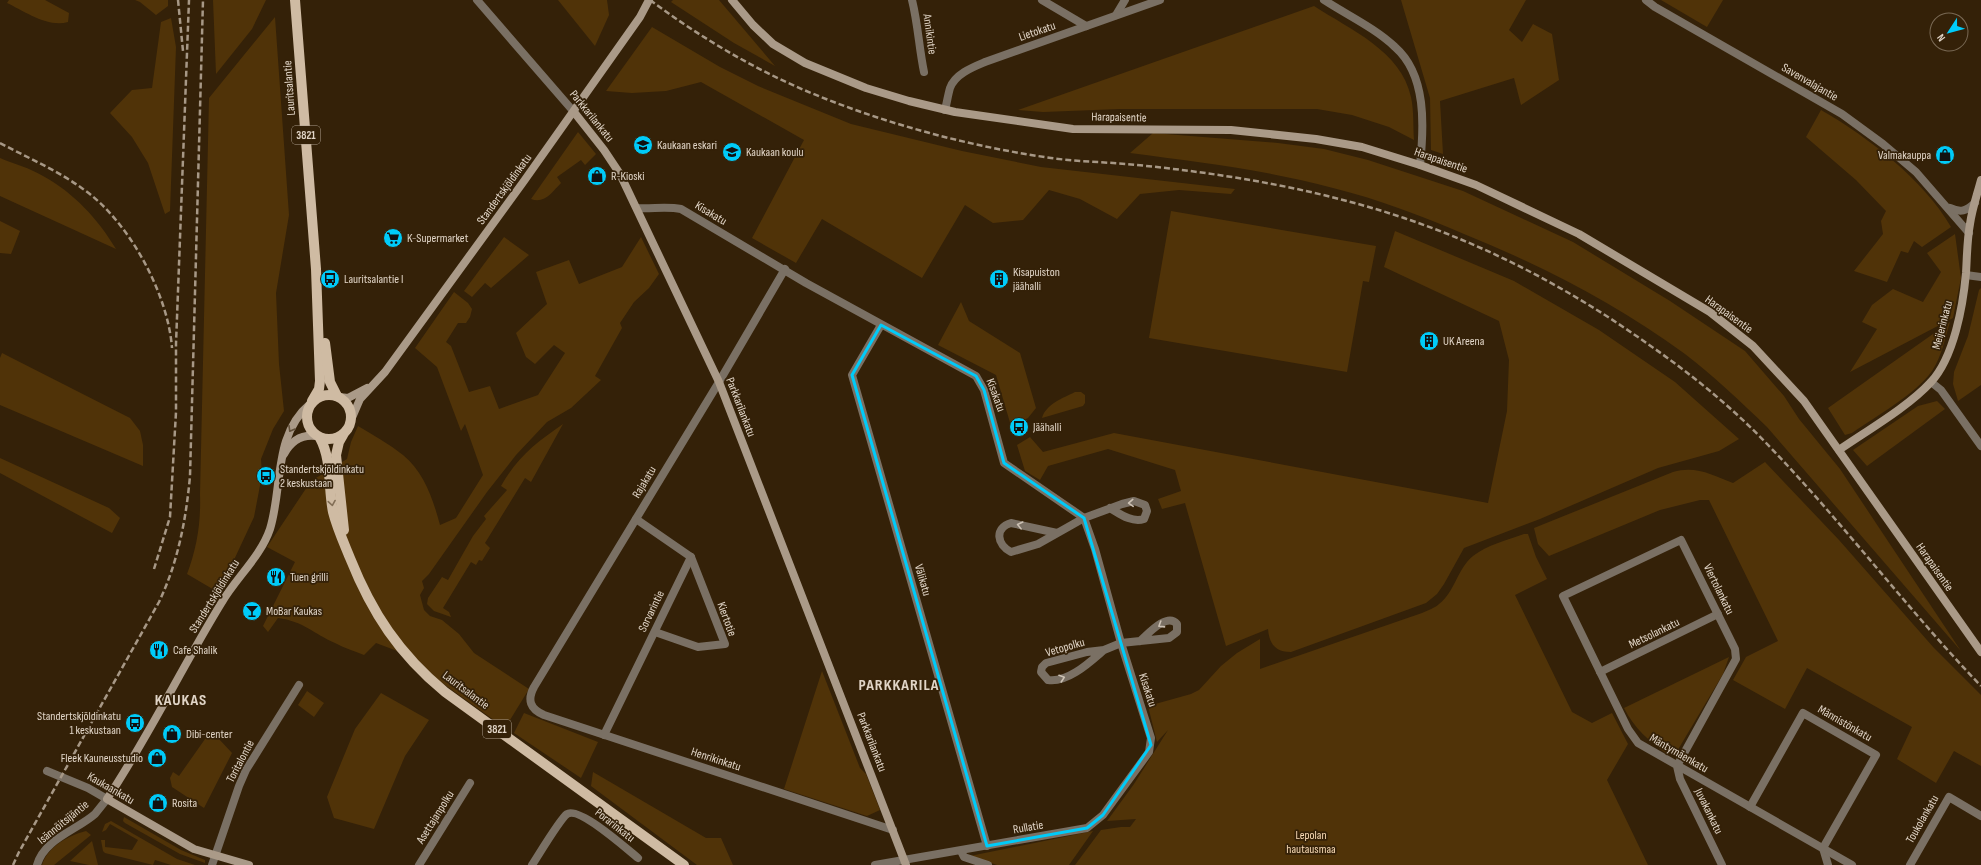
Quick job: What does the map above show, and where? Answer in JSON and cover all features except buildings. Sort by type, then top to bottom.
[{"type":"main road","name":"Lauritsalantie","points":[[295,0],[316,269],[328,373],[333,389],[338,397]]},
{"type":"main road","name":"Lauritsalantie","points":[[311,403],[319,389],[320,381],[316,269]]},
{"type":"main road","points":[[323,395],[338,397],[349,408],[351,420],[349,427],[343,435],[330,440],[318,437],[307,422],[307,410],[311,403],[323,395]]},
{"type":"main road","name":"Lauritsalantie","points":[[343,435],[338,442],[336,455],[342,517],[350,557]]},
{"type":"main road","name":"Lauritsalantie","points":[[318,437],[325,448],[333,511],[338,529],[380,621],[404,653],[431,681],[684,865]]},
{"type":"street","name":"Parkkarilankatu","points":[[477,0],[574,112],[612,162],[637,208],[719,382],[906,863]]},
{"type":"street","name":"Standertskjöldinkatu","points":[[351,420],[356,406],[370,387],[385,372],[574,112],[585,94],[640,17],[649,0]]},
{"type":"street","name":"Harapaisentie","points":[[732,0],[753,25],[773,44],[805,63],[866,88],[945,110],[1003,120],[1072,129],[1231,130],[1273,133],[1362,147],[1420,165],[1476,185],[1579,234],[1710,312],[1753,346],[1799,395],[1981,652]]},
{"type":"street","name":"Annikintie","points":[[912,0],[918,24],[924,72]]},
{"type":"street","points":[[1042,0],[1086,26]]},
{"type":"street","points":[[1116,15],[1125,0]]},
{"type":"street","name":"Lietokatu","points":[[945,110],[951,86],[969,69],[1160,0]]},
{"type":"street","points":[[1324,0],[1392,44],[1410,66],[1421,96],[1420,165]]},
{"type":"street","name":"Savenvalajantie","points":[[1646,0],[1655,7],[1842,114],[1883,144],[1915,172],[1947,206],[1969,233]]},
{"type":"street","name":"Meijerinkatu","points":[[1839,450],[1914,398],[1931,382],[1939,371],[1951,346],[1966,275],[1969,233],[1981,180]]},
{"type":"street","points":[[1947,206],[1957,212],[1967,210],[1975,203]]},
{"type":"street","name":"Kisakatu","points":[[637,208],[652,209],[670,206],[681,209],[881,325],[976,376],[984,390],[1004,463],[1084,518],[1096,549],[1121,643],[1151,738],[1149,752]]},
{"type":"street","name":"Rajakatu","points":[[533,708],[530,698],[531,692],[719,382],[785,269]]},
{"type":"street","points":[[1966,275],[1981,277]]},
{"type":"street","name":"Välikatu","points":[[881,325],[852,375],[987,846]]},
{"type":"street","points":[[1931,382],[1941,390],[1981,446]]},
{"type":"street","name":"Standertskjöldinkatu","points":[[338,397],[348,398],[370,387]]},
{"type":"street","name":"Standertskjöldinkatu","points":[[107,799],[222,602],[257,551],[269,530],[275,506],[283,448],[288,434],[299,415],[311,403]]},
{"type":"street","name":"Standertskjöldinkatu","points":[[282,458],[294,441],[304,436],[318,437]]},
{"type":"street","points":[[1057,533],[1011,523],[1004,525],[999,536],[1002,545],[1010,552],[1038,544],[1084,518],[1110,508]]},
{"type":"street","points":[[636,519],[691,557]]},
{"type":"street","name":"Viertolankatu","points":[[1562,596],[1681,540],[1735,649],[1736,659],[1677,766]]},
{"type":"street","name":"Sorvarintie","points":[[604,736],[691,557]]},
{"type":"street","name":"Kiertotie","points":[[655,632],[698,647],[725,644],[691,557]]},
{"type":"street","name":"Mäntymäenkatu","points":[[1562,596],[1634,739],[1677,766],[1852,865]]},
{"type":"street","name":"Metsolankatu","points":[[1600,672],[1718,614]]},
{"type":"street","name":"Vetopolku","points":[[1104,650],[1089,664],[1060,679],[1048,680],[1041,672],[1042,667],[1046,663],[1087,652],[1104,650],[1121,643],[1140,641]]},
{"type":"street","name":"Toritalontie","points":[[212,865],[246,770],[298,684]]},
{"type":"street","name":"Henrikinkatu","points":[[533,708],[544,715],[604,736],[893,830]]},
{"type":"street","name":"Männistönkatu","points":[[1750,807],[1803,713],[1876,755],[1823,848]]},
{"type":"street","name":"Rullatie","points":[[876,865],[906,863],[962,854],[987,846],[1087,828],[1103,815],[1149,752]]},
{"type":"street","name":"Juvakankatu","points":[[1677,766],[1680,779],[1722,865]]},
{"type":"street","name":"Kaukaankatu","points":[[47,771],[82,785],[194,849],[249,865]]},
{"type":"street","name":"Asettajanpolku","points":[[419,865],[470,783]]},
{"type":"street","name":"Toukolankatu","points":[[1910,865],[1949,797],[1981,816]]},
{"type":"street","name":"Isännöitsijäntie","points":[[37,865],[43,853],[52,844],[95,814],[107,799]]},
{"type":"street","name":"Porarinkatu","points":[[532,865],[561,821],[567,814],[572,813],[584,816],[638,858]]},
{"type":"street","points":[[1823,848],[1828,865]]},
{"type":"street","points":[[962,854],[988,865]]},
{"type":"highlighted area","points":[[881,325],[976,376],[984,390],[1004,463],[1084,518],[1151,745],[1103,815],[1087,828],[987,846],[852,375]]},
{"type":"green space","points":[[9,0],[45,0],[69,13],[68,22],[52,23],[44,21],[7,3]]},
{"type":"green space","points":[[135,0],[168,0],[168,6],[156,15],[140,2]]},
{"type":"green space","points":[[213,0],[266,0],[252,29],[216,74]]},
{"type":"green space","points":[[558,0],[607,0],[609,15],[595,46]]},
{"type":"green space","points":[[673,0],[719,0],[775,66],[734,43],[671,2]]},
{"type":"green space","points":[[1401,0],[1526,0],[1509,30],[1522,42],[1533,24],[1552,34],[1559,80],[1521,105],[1514,78],[1440,101],[1443,154],[1431,150],[1430,98]]},
{"type":"green space","points":[[1661,0],[1723,0],[1707,27]]},
{"type":"green space","points":[[1314,6],[1373,43],[1386,54],[1397,67],[1405,81],[1411,97],[1414,140],[1389,127],[1352,115],[1317,109],[1120,109],[1043,112],[1018,110]]},
{"type":"green space","points":[[275,17],[289,215],[276,293],[279,364],[284,411],[273,429],[261,459],[262,475],[254,517],[233,562],[216,591],[187,574],[196,545],[200,515],[209,98]]},
{"type":"green space","points":[[171,18],[176,47],[170,211],[165,214],[148,163],[132,137],[110,113],[132,90],[152,88],[161,22]]},
{"type":"green space","points":[[652,27],[720,67],[758,86],[851,124],[962,151],[1041,167],[1235,189],[1231,194],[1179,190],[1140,194],[1117,219],[1080,199],[1049,190],[1023,220],[993,223],[965,205],[922,278],[822,219],[796,263],[752,238],[804,140],[701,82],[666,91],[632,93],[606,91]]},
{"type":"green space","points":[[1821,110],[1876,146],[1894,161],[1926,193],[1940,210],[1951,227],[1922,247],[1914,241],[1908,253],[1901,251],[1887,282],[1854,271],[1883,234],[1881,221],[1886,211],[1856,180],[1806,137]]},
{"type":"green space","points":[[578,132],[596,154],[585,165],[581,160],[557,177],[561,183],[544,199],[531,199]]},
{"type":"green space","points":[[1153,133],[1278,143],[1324,149],[1368,160],[1463,191],[1573,242],[1670,301],[1745,351],[1784,396],[1799,419],[1840,469],[1961,651],[1767,427],[1696,362],[1633,319],[1550,272],[1493,246],[1400,208],[1350,192],[1283,176],[1232,167],[1130,153]]},
{"type":"green space","points":[[0,158],[38,173],[65,190],[93,217],[116,249],[0,196]]},
{"type":"green space","points":[[1171,211],[1376,246],[1369,282],[1363,281],[1347,372],[1149,338]]},
{"type":"green space","points":[[0,221],[20,231],[11,254],[0,253]]},
{"type":"green space","points":[[1395,231],[1514,281],[1599,330],[1675,382],[1739,439],[1719,451],[1658,468],[1540,519],[1464,548],[1444,584],[1437,594],[1426,603],[1291,652],[1285,652],[1274,646],[1271,642],[1268,629],[1226,646],[1185,503],[1162,509],[1158,499],[1181,491],[1175,470],[1108,449],[1048,466],[1040,480],[1025,471],[1017,445],[1030,437],[1043,452],[1114,433],[1488,503],[1507,411],[1509,360],[1499,321],[1384,267]]},
{"type":"green space","points":[[1955,234],[1961,278],[1953,318],[1850,372],[1877,329],[1862,322],[1872,305],[1893,289],[1923,302],[1941,272],[1927,253]]},
{"type":"green space","points":[[504,237],[529,255],[491,288],[485,283],[472,297],[464,291]]},
{"type":"green space","points":[[641,237],[659,274],[649,288],[634,302],[620,323],[622,328],[595,376],[601,380],[571,408],[547,422],[516,455],[487,492],[429,574],[422,581],[424,588],[420,595],[424,610],[430,616],[442,620],[459,634],[474,653],[529,689],[505,728],[438,680],[416,658],[376,643],[364,655],[338,645],[301,625],[278,618],[268,632],[263,626],[295,562],[267,547],[311,481],[347,459],[351,442],[358,426],[398,451],[417,469],[431,496],[440,525],[456,518],[483,475],[465,424],[461,431],[437,367],[415,348],[454,292],[468,303],[472,309],[470,317],[466,323],[458,323],[446,342],[451,346],[469,392],[490,386],[499,409],[538,395],[565,353],[554,345],[535,364],[526,357],[516,333],[547,304],[536,272],[569,260],[579,284],[622,267]]},
{"type":"green space","points":[[1981,288],[1981,385],[1958,401],[1953,384],[1954,372],[1968,336],[1979,290]]},
{"type":"green space","points":[[961,302],[969,321],[1020,353],[1036,408],[1028,418],[1011,426],[996,375],[938,345]]},
{"type":"green space","points":[[1950,322],[1938,359],[1932,371],[1925,380],[1895,404],[1852,433],[1845,435],[1828,408]]},
{"type":"green space","points":[[2,353],[130,418],[140,431],[143,445],[143,466],[0,405],[0,358]]},
{"type":"green space","points":[[1075,392],[1081,392],[1085,395],[1085,403],[1083,406],[1042,418],[1044,413],[1051,405]]},
{"type":"green space","points":[[1937,401],[1945,409],[1867,466],[1853,450],[1918,406]]},
{"type":"green space","points":[[563,424],[531,482],[525,478],[485,543],[490,548],[482,561],[479,560],[476,565],[471,562],[443,608],[449,612],[451,617],[434,611],[427,604],[428,598],[442,577],[448,580],[473,536],[486,519],[484,516],[507,490],[501,486],[507,476],[528,451],[544,437]]},
{"type":"green space","points":[[0,458],[109,508],[120,518],[112,533],[0,473]]},
{"type":"green space","points":[[1765,462],[1839,540],[1934,648],[1981,695],[1981,766],[1954,751],[1936,783],[1897,759],[1912,727],[1807,668],[1785,709],[1733,680],[1746,657],[1778,641],[1709,500],[1700,500],[1660,510],[1549,556],[1538,544],[1534,528],[1673,472],[1681,470],[1696,470],[1733,483]]},
{"type":"green space","name":"Lepolan hautausmaa","points":[[1524,534],[1528,534],[1536,557],[1547,579],[1515,595],[1572,712],[1592,723],[1612,713],[1628,744],[1607,780],[1648,865],[1075,865],[1101,830],[1130,827],[1136,819],[1107,821],[1134,784],[1168,730],[1157,742],[1148,706],[1191,694],[1199,690],[1221,666],[1237,653],[1260,639],[1260,669],[1431,609],[1449,593],[1463,567],[1473,556],[1491,546]]},
{"type":"green space","points":[[1729,657],[1723,674],[1676,753],[1667,754],[1648,739],[1632,722],[1624,708]]},
{"type":"green space","points":[[822,671],[860,768],[866,774],[880,810],[867,816],[784,789]]},
{"type":"green space","points":[[307,691],[324,703],[314,717],[298,705]]},
{"type":"green space","points":[[381,693],[429,720],[405,756],[374,829],[334,818],[327,797],[355,729]]},
{"type":"green space","points":[[524,713],[598,742],[581,778],[514,733]]},
{"type":"green space","points":[[210,732],[232,753],[204,808],[172,787],[170,778],[173,772],[179,776]]},
{"type":"green space","points":[[593,772],[706,838],[721,838],[733,865],[697,865],[591,786]]},
{"type":"green space","points":[[124,817],[181,850],[205,860],[205,863],[180,854],[125,823],[123,821]]},
{"type":"green space","points":[[111,821],[177,859],[195,865],[171,865],[155,860],[153,865],[105,853],[103,851],[101,840],[105,840],[105,847],[132,850],[138,840],[110,824],[106,830],[102,832],[105,824]]},
{"type":"green space","points":[[86,831],[91,835],[54,865],[42,865],[49,852],[54,847],[72,836]]},
{"type":"green space","points":[[1093,831],[1069,865],[997,865],[970,856]]},
{"type":"green space","points":[[92,841],[98,865],[89,865],[70,861]]},
{"type":"railway","points":[[178,0],[183,51]]},
{"type":"railway","points":[[154,569],[170,517],[176,412],[176,344],[189,0]]},
{"type":"railway","points":[[13,865],[159,602],[166,587],[180,540],[190,476],[203,0]]},
{"type":"railway","points":[[650,0],[686,26],[744,61],[804,90],[894,123],[956,140],[1019,153],[1062,159],[1137,165],[1205,173],[1305,191],[1371,208],[1436,229],[1529,271],[1588,304],[1617,323],[1678,366],[1726,404],[1756,432],[1797,476],[1981,686]]},
{"type":"railway","points":[[0,143],[73,182],[100,202],[115,219],[130,238],[154,282],[163,304],[169,327],[172,348]]},
{"type":"place","name":"Kaukaan eskari","points":[[643,145]]},
{"type":"place","name":"Kaukaan koulu","points":[[732,152]]},
{"type":"place","name":"Valmakauppa","points":[[1945,155]]},
{"type":"place","name":"R-Kioski","points":[[597,176]]},
{"type":"place","name":"K-Supermarket","points":[[393,238]]},
{"type":"place","name":"Lauritsalantie I","points":[[330,279]]},
{"type":"place","name":"Kisapuiston jäähalli","points":[[999,279]]},
{"type":"place","name":"UK Areena","points":[[1429,341]]},
{"type":"place","name":"Jäähalli","points":[[1019,427]]},
{"type":"place","name":"Standertskjöldinkatu 2 keskustaan","points":[[266,476]]},
{"type":"place","name":"Tuen grilli","points":[[276,577]]},
{"type":"place","name":"MoBar Kaukas","points":[[252,611]]},
{"type":"place","name":"Cafe Shalik","points":[[159,650]]},
{"type":"place","name":"Standertskjöldinkatu 1 keskustaan","points":[[135,723]]},
{"type":"place","name":"Dibi-center","points":[[172,734]]},
{"type":"place","name":"Fleek Kauneusstudio","points":[[157,758]]},
{"type":"place","name":"Rosita","points":[[158,803]]},
{"type":"district","name":"PARKKARILA","points":[[899,684]]},
{"type":"district","name":"KAUKAS","points":[[181,699]]}]
